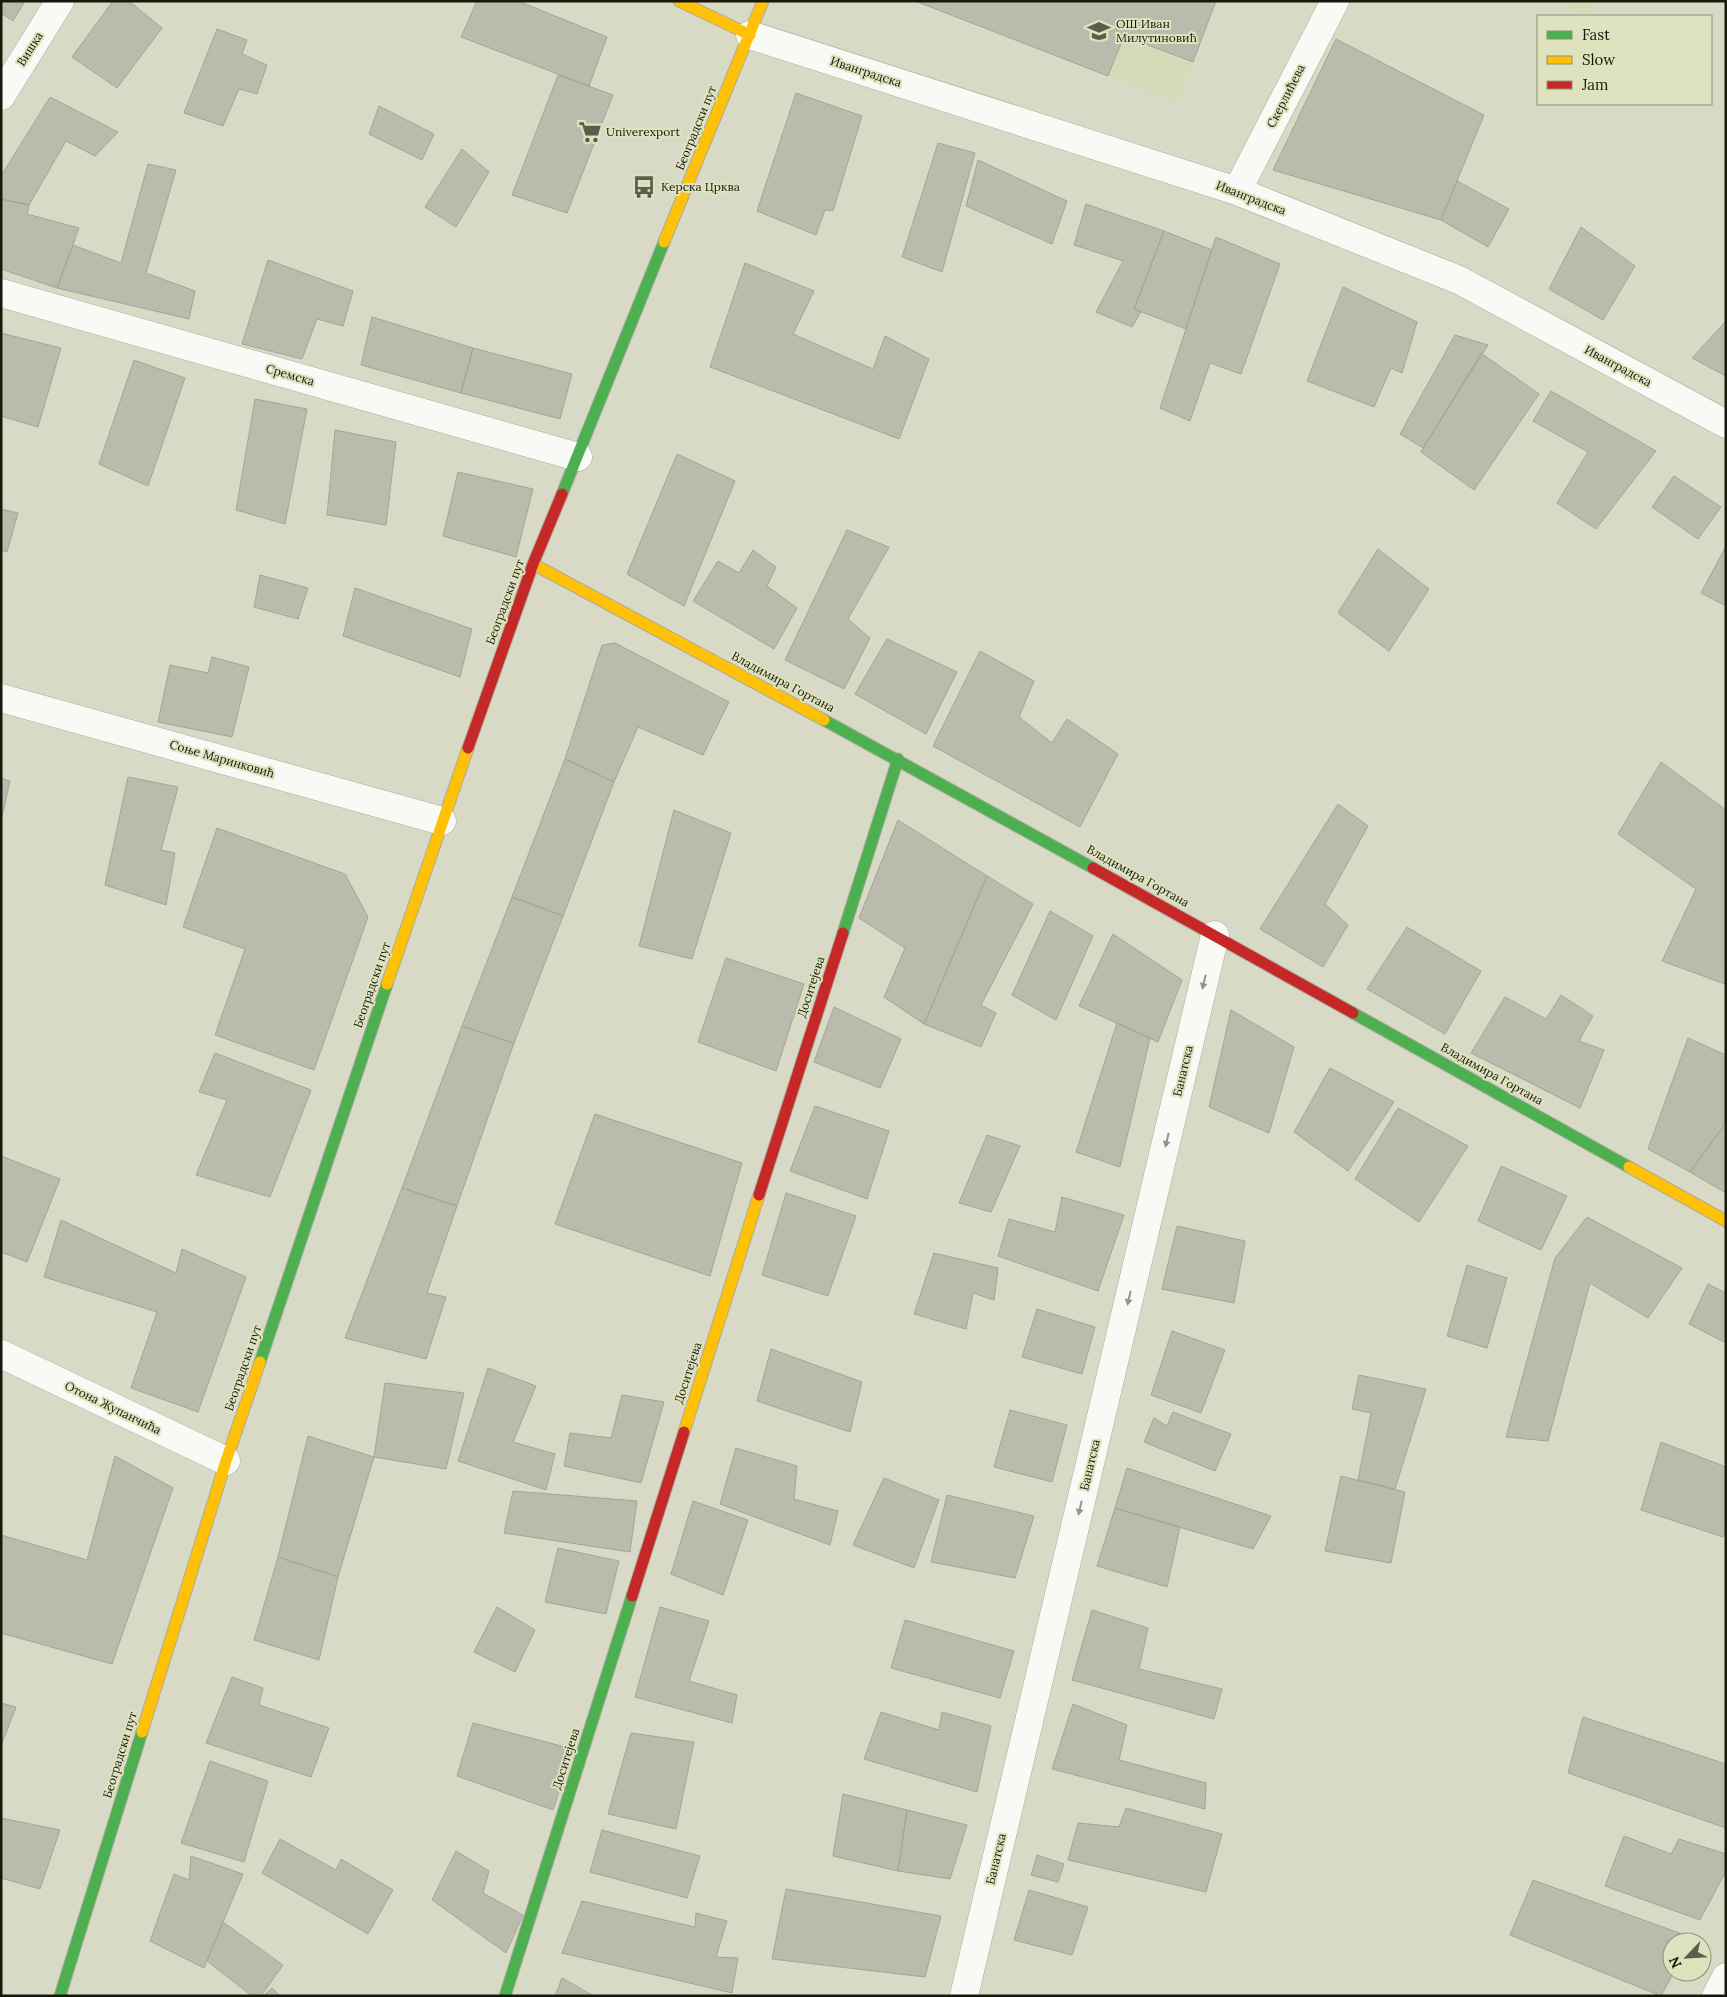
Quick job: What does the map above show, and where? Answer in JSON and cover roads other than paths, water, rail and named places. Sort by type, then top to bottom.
[{"type":"street","name":"Вишка","points":[[1,96],[60,1]]},
{"type":"street","points":[[679,1],[750,35]]},
{"type":"street","name":"Београдски пут","points":[[60,1996],[226,1461],[442,821],[533,564],[763,1]]},
{"type":"street","name":"Скерлићева","points":[[1237,191],[1335,1]]},
{"type":"street","name":"Иванградска","points":[[750,35],[1237,191],[1459,280],[1726,424]]},
{"type":"street","name":"Сремска","points":[[1,293],[578,457]]},
{"type":"street","name":"Владимира Гортана","points":[[533,564],[898,759],[1726,1221]]},
{"type":"street","name":"Соње Маринковић","points":[[1,698],[442,821]]},
{"type":"street","name":"Доситејева","points":[[505,1996],[898,759]]},
{"type":"street","name":"Банатска","points":[[964,1996],[1215,935]]},
{"type":"street","name":"Отона Жупанчића","points":[[1,1354],[226,1461]]},
{"type":"street","points":[[1716,1996],[1726,1977]]},
{"type":"place","name":"ОШ Иван Милутиновић","points":[[1099,31]]},
{"type":"place","name":"Univerexport","points":[[590,132]]},
{"type":"place","name":"Керска Црква","points":[[644,187]]}]
